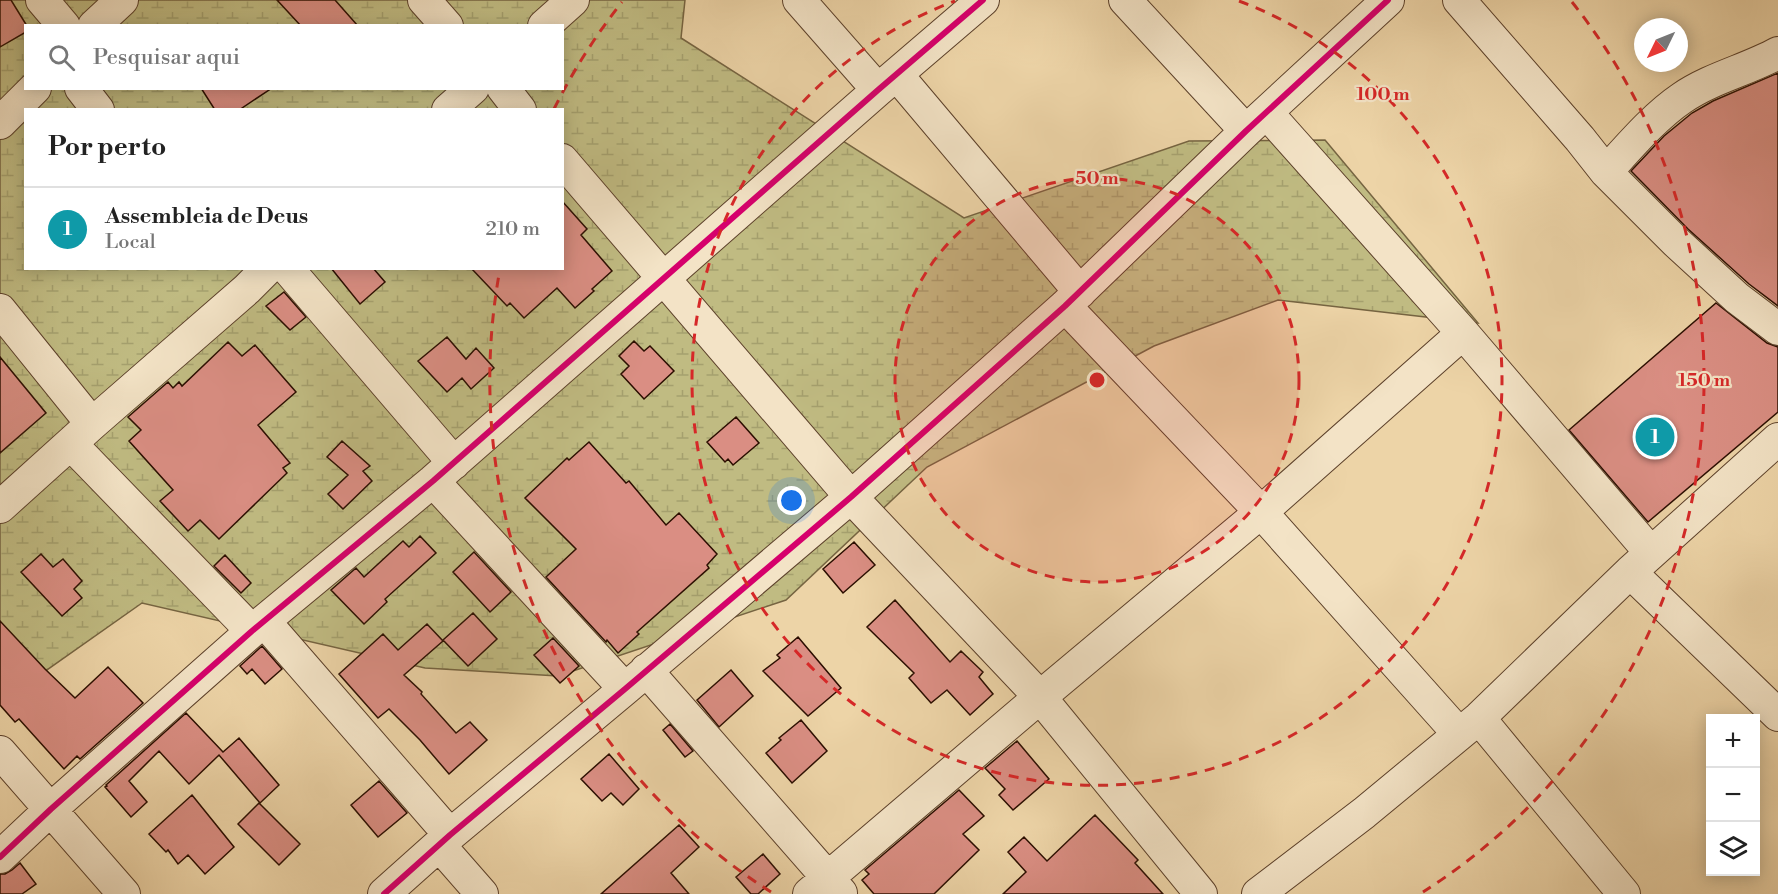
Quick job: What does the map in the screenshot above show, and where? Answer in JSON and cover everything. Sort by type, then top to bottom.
[{"type":"street","points":[[42,0],[62,24]]},
{"type":"street","points":[[96,24],[122,0]]},
{"type":"street","points":[[424,0],[445,24]]},
{"type":"street","points":[[546,24],[573,0]]},
{"type":"street","points":[[799,0],[887,82],[1072,299],[1261,512],[1469,726],[1624,894]]},
{"type":"street","points":[[0,857],[258,626],[443,472],[983,0]]},
{"type":"street","points":[[1125,0],[1256,122],[1462,333],[1640,562],[1778,715]]},
{"type":"street","points":[[384,894],[851,496],[1072,299],[1256,122],[1388,0]]},
{"type":"street","points":[[1459,0],[1606,172],[1676,242],[1737,298],[1778,329]]},
{"type":"street","points":[[1606,172],[1653,123],[1682,97],[1778,53]]},
{"type":"street","points":[[0,123],[33,90]]},
{"type":"street","points":[[83,90],[96,108]]},
{"type":"street","points":[[450,108],[470,90]]},
{"type":"street","points":[[504,90],[518,108]]},
{"type":"street","points":[[564,162],[851,496],[1040,697],[1201,894]]},
{"type":"street","points":[[289,270],[443,472],[826,889],[1040,697],[1261,512],[1462,333]]},
{"type":"street","points":[[0,507],[81,434],[248,275]]},
{"type":"street","points":[[0,310],[81,434],[258,626],[445,840],[482,894]]},
{"type":"street","points":[[1264,893],[1469,726],[1640,562],[1778,439]]},
{"type":"street","points":[[0,752],[124,894]]},
{"type":"green space","points":[[0,0],[685,0],[681,38],[964,218],[1189,141],[1325,140],[1478,323],[1278,300],[1154,346],[927,467],[786,600],[558,676],[425,668],[142,603],[0,703]]},
{"type":"building","points":[[0,0],[11,0],[26,24],[24,33],[0,47]]},
{"type":"building","points":[[277,0],[335,0],[356,24],[299,24]]},
{"type":"building","points":[[1778,73],[1778,306],[1749,284],[1688,229],[1631,171],[1664,136],[1692,113],[1713,101]]},
{"type":"building","points":[[202,90],[269,90],[242,108],[214,108]]},
{"type":"building","points":[[564,203],[587,229],[581,235],[612,271],[575,308],[557,288],[524,318],[510,303],[507,306],[473,270],[564,270]]},
{"type":"building","points":[[333,270],[375,270],[385,282],[360,304]]},
{"type":"building","points":[[284,292],[306,317],[290,330],[266,306]]},
{"type":"building","points":[[1716,303],[1767,343],[1778,347],[1778,412],[1648,522],[1569,430]]},
{"type":"building","points":[[447,337],[466,359],[476,348],[494,368],[471,389],[462,378],[447,392],[418,361]]},
{"type":"building","points":[[634,341],[644,351],[650,346],[674,371],[644,399],[621,374],[629,366],[619,356]]},
{"type":"building","points":[[228,342],[242,356],[255,345],[296,392],[258,425],[290,463],[283,468],[287,473],[219,539],[200,520],[188,531],[160,501],[173,490],[129,441],[141,430],[128,417],[168,382],[173,388],[179,382],[182,386]]},
{"type":"building","points":[[0,357],[46,413],[0,453]]},
{"type":"building","points":[[736,417],[759,443],[733,465],[728,459],[725,462],[707,442]]},
{"type":"building","points":[[342,441],[370,466],[363,471],[372,481],[343,509],[328,494],[348,475],[327,457]]},
{"type":"building","points":[[589,442],[626,483],[629,481],[666,525],[679,513],[717,554],[707,565],[709,568],[637,632],[639,634],[618,653],[546,577],[576,549],[525,498],[567,458],[569,460]]},
{"type":"building","points":[[420,536],[436,553],[385,599],[387,602],[364,624],[331,590],[356,568],[364,577],[403,541],[409,547]]},
{"type":"building","points":[[854,542],[875,565],[843,593],[823,569]]},
{"type":"building","points":[[474,552],[511,592],[490,612],[453,572]]},
{"type":"building","points":[[41,554],[53,567],[63,559],[82,581],[74,589],[82,598],[62,616],[21,572]]},
{"type":"building","points":[[225,555],[251,583],[241,593],[214,566]]},
{"type":"building","points":[[895,600],[950,662],[961,651],[983,672],[979,677],[993,694],[970,715],[947,690],[931,703],[909,678],[914,673],[867,627]]},
{"type":"building","points":[[473,613],[497,639],[468,666],[443,640]]},
{"type":"building","points":[[0,621],[75,698],[108,667],[143,703],[80,759],[77,756],[64,769],[19,719],[15,722],[0,705]]},
{"type":"building","points":[[427,624],[443,641],[404,675],[422,692],[421,694],[456,733],[470,722],[487,740],[449,774],[389,709],[378,718],[339,674],[383,634],[398,650]]},
{"type":"building","points":[[798,637],[841,688],[808,716],[763,671],[780,658],[777,655]]},
{"type":"building","points":[[553,638],[579,666],[560,683],[534,655]]},
{"type":"building","points":[[262,646],[282,669],[265,684],[252,669],[247,674],[240,666]]},
{"type":"building","points":[[731,670],[753,696],[719,727],[697,700]]},
{"type":"building","points":[[186,713],[223,752],[239,738],[279,785],[260,803],[219,755],[189,784],[159,751],[129,781],[147,802],[131,817],[105,787],[106,785]]},
{"type":"building","points":[[801,720],[827,751],[792,783],[766,753],[781,740],[779,738]]},
{"type":"building","points":[[670,724],[693,751],[685,757],[663,730]]},
{"type":"building","points":[[1017,741],[1049,779],[1013,810],[999,795],[1005,789],[985,768]]},
{"type":"building","points":[[609,754],[639,789],[623,805],[611,793],[602,801],[581,779]]},
{"type":"building","points":[[379,781],[407,813],[378,837],[351,805]]},
{"type":"building","points":[[959,790],[984,816],[963,834],[979,850],[934,894],[874,894],[862,880],[869,874],[865,870]]},
{"type":"building","points":[[192,795],[234,847],[205,874],[188,855],[178,864],[168,850],[166,852],[149,834]]},
{"type":"building","points":[[259,803],[300,844],[279,865],[238,824]]},
{"type":"building","points":[[1095,815],[1138,860],[1135,863],[1163,894],[1003,894],[1026,872],[1008,852],[1024,837],[1047,861]]},
{"type":"building","points":[[679,825],[699,847],[671,873],[689,894],[601,894]]},
{"type":"building","points":[[763,854],[780,874],[758,894],[751,894],[736,877]]},
{"type":"building","points":[[20,863],[36,884],[22,894],[0,894],[0,874],[5,874]]},
{"type":"cycle path","points":[[0,857],[252,631],[433,481],[983,0]]},
{"type":"cycle path","points":[[384,894],[450,835],[851,497],[1065,306],[1246,131],[1388,0]]},
{"type":"place","name":"Assembleia de Deus","points":[[1655,437]]}]
